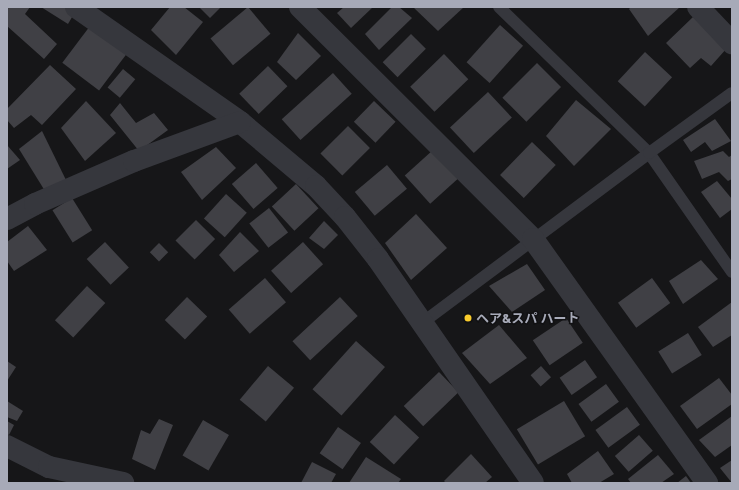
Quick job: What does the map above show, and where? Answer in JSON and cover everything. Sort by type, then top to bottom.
[{"type":"street","points":[[76,7],[240,122],[316,186],[378,258],[533,483]]},
{"type":"street","points":[[300,7],[533,240],[707,483]]},
{"type":"street","points":[[698,7],[732,43]]},
{"type":"street","points":[[7,220],[35,204],[134,162],[240,122]]},
{"type":"street","points":[[7,446],[49,467],[123,483]]},
{"type":"lane","points":[[499,7],[649,153],[732,272]]},
{"type":"lane","points":[[422,323],[649,153],[732,93]]},
{"type":"building","points":[[7,7],[30,7],[25,14],[57,44],[44,59],[7,26]]},
{"type":"building","points":[[41,7],[68,7],[75,12],[68,24]]},
{"type":"building","points":[[170,7],[184,7],[203,22],[176,55],[151,30]]},
{"type":"building","points":[[199,7],[221,7],[210,18]]},
{"type":"building","points":[[248,7],[270,34],[233,65],[210,38]]},
{"type":"building","points":[[344,7],[373,7],[351,28],[337,13]]},
{"type":"building","points":[[392,7],[399,7],[412,18],[379,50],[365,34]]},
{"type":"building","points":[[413,7],[464,7],[438,31]]},
{"type":"building","points":[[631,7],[680,7],[648,36],[629,9]]},
{"type":"building","points":[[693,17],[727,48],[711,66],[701,58],[690,68],[666,43]]},
{"type":"building","points":[[500,25],[523,46],[490,83],[467,62]]},
{"type":"building","points":[[90,26],[127,54],[99,90],[62,63]]},
{"type":"building","points":[[298,33],[321,56],[296,80],[277,62]]},
{"type":"building","points":[[411,34],[426,49],[398,77],[383,62]]},
{"type":"building","points":[[645,52],[672,77],[645,106],[618,81]]},
{"type":"building","points":[[444,54],[468,79],[435,112],[410,87]]},
{"type":"building","points":[[537,63],[561,87],[526,122],[502,98]]},
{"type":"building","points":[[50,65],[76,89],[42,125],[31,115],[14,128],[7,120],[7,109]]},
{"type":"building","points":[[268,66],[287,86],[259,114],[239,94]]},
{"type":"building","points":[[123,69],[135,79],[120,98],[108,87]]},
{"type":"building","points":[[333,73],[352,94],[300,140],[282,119]]},
{"type":"building","points":[[488,92],[512,118],[474,153],[450,127]]},
{"type":"building","points":[[576,100],[611,129],[574,166],[546,136]]},
{"type":"building","points":[[86,101],[116,133],[85,161],[61,128]]},
{"type":"building","points":[[374,101],[396,122],[375,143],[354,122]]},
{"type":"building","points":[[120,103],[136,123],[154,113],[168,130],[139,151],[110,115]]},
{"type":"building","points":[[715,119],[731,141],[712,151],[705,142],[691,152],[683,140]]},
{"type":"building","points":[[348,126],[370,148],[342,175],[320,154]]},
{"type":"building","points":[[42,131],[66,180],[45,191],[19,149]]},
{"type":"building","points":[[532,142],[556,165],[524,198],[500,175]]},
{"type":"building","points":[[7,145],[20,160],[7,169]]},
{"type":"building","points":[[216,147],[236,168],[202,200],[181,172]]},
{"type":"building","points":[[433,150],[458,178],[430,204],[405,175]]},
{"type":"building","points":[[723,151],[729,157],[732,155],[732,179],[728,181],[719,172],[702,179],[694,161]]},
{"type":"building","points":[[256,163],[278,188],[253,209],[232,184]]},
{"type":"building","points":[[387,165],[407,189],[375,216],[355,192]]},
{"type":"building","points":[[717,181],[732,199],[732,209],[720,218],[701,192]]},
{"type":"building","points":[[296,184],[319,208],[294,231],[272,207]]},
{"type":"building","points":[[226,194],[247,213],[225,237],[204,219]]},
{"type":"building","points":[[72,198],[92,230],[73,242],[52,210]]},
{"type":"building","points":[[269,208],[288,232],[268,248],[249,223]]},
{"type":"building","points":[[416,214],[447,248],[411,280],[385,243]]},
{"type":"building","points":[[196,220],[215,239],[195,260],[175,241]]},
{"type":"building","points":[[324,221],[338,235],[324,249],[309,238]]},
{"type":"building","points":[[28,226],[47,250],[14,271],[7,261],[7,242]]},
{"type":"building","points":[[240,232],[259,251],[234,272],[219,255]]},
{"type":"building","points":[[105,242],[129,268],[111,285],[87,259]]},
{"type":"building","points":[[303,242],[323,264],[291,293],[271,271]]},
{"type":"building","points":[[159,243],[168,252],[159,261],[150,252]]},
{"type":"building","points":[[701,260],[718,279],[683,304],[669,281]]},
{"type":"building","points":[[527,264],[545,290],[512,312],[489,286]]},
{"type":"building","points":[[265,278],[286,302],[250,334],[229,309]]},
{"type":"building","points":[[652,278],[670,303],[636,328],[618,303]]},
{"type":"building","points":[[87,286],[105,303],[73,337],[55,320]]},
{"type":"building","points":[[187,297],[207,316],[185,339],[165,320]]},
{"type":"building","points":[[340,297],[358,316],[310,360],[292,341]]},
{"type":"building","points":[[732,302],[732,335],[713,347],[698,327]]},
{"type":"building","points":[[566,318],[583,343],[550,365],[533,340]]},
{"type":"building","points":[[499,325],[527,358],[490,384],[462,353]]},
{"type":"building","points":[[688,333],[702,355],[672,374],[658,352]]},
{"type":"building","points":[[356,341],[385,367],[341,415],[313,389]]},
{"type":"building","points":[[585,360],[597,377],[572,395],[560,378]]},
{"type":"building","points":[[7,361],[16,367],[7,381]]},
{"type":"building","points":[[268,366],[294,388],[266,422],[240,400]]},
{"type":"building","points":[[541,366],[551,377],[541,387],[531,375]]},
{"type":"building","points":[[439,372],[458,392],[423,426],[404,406]]},
{"type":"building","points":[[719,378],[732,395],[732,404],[697,429],[680,406]]},
{"type":"building","points":[[606,384],[619,402],[591,422],[578,404]]},
{"type":"building","points":[[7,401],[23,411],[17,421],[7,417]]},
{"type":"building","points":[[564,401],[585,436],[538,464],[517,429]]},
{"type":"building","points":[[627,407],[640,425],[608,448],[595,430]]},
{"type":"building","points":[[395,415],[419,438],[394,465],[370,442]]},
{"type":"building","points":[[732,416],[732,445],[715,457],[699,440]]},
{"type":"building","points":[[159,419],[173,425],[155,470],[132,459],[141,430],[150,434]]},
{"type":"building","points":[[203,420],[229,435],[208,471],[182,456]]},
{"type":"building","points":[[7,421],[14,425],[9,435],[7,434]]},
{"type":"building","points":[[338,427],[361,443],[343,469],[320,453]]},
{"type":"building","points":[[639,435],[653,451],[629,472],[615,456]]},
{"type":"building","points":[[598,451],[614,474],[599,483],[572,483],[567,474]]},
{"type":"building","points":[[471,454],[492,477],[485,483],[446,483],[444,481]]},
{"type":"building","points":[[658,455],[674,474],[661,483],[631,483],[628,479]]},
{"type":"building","points":[[366,457],[401,479],[398,483],[349,483]]},
{"type":"building","points":[[732,460],[732,483],[720,468]]},
{"type":"building","points":[[312,462],[336,474],[331,483],[301,483]]},
{"type":"building","points":[[686,476],[691,483],[677,483]]},
{"type":"place","name":"ヘア&スパ ハート","points":[[468,318]]}]
